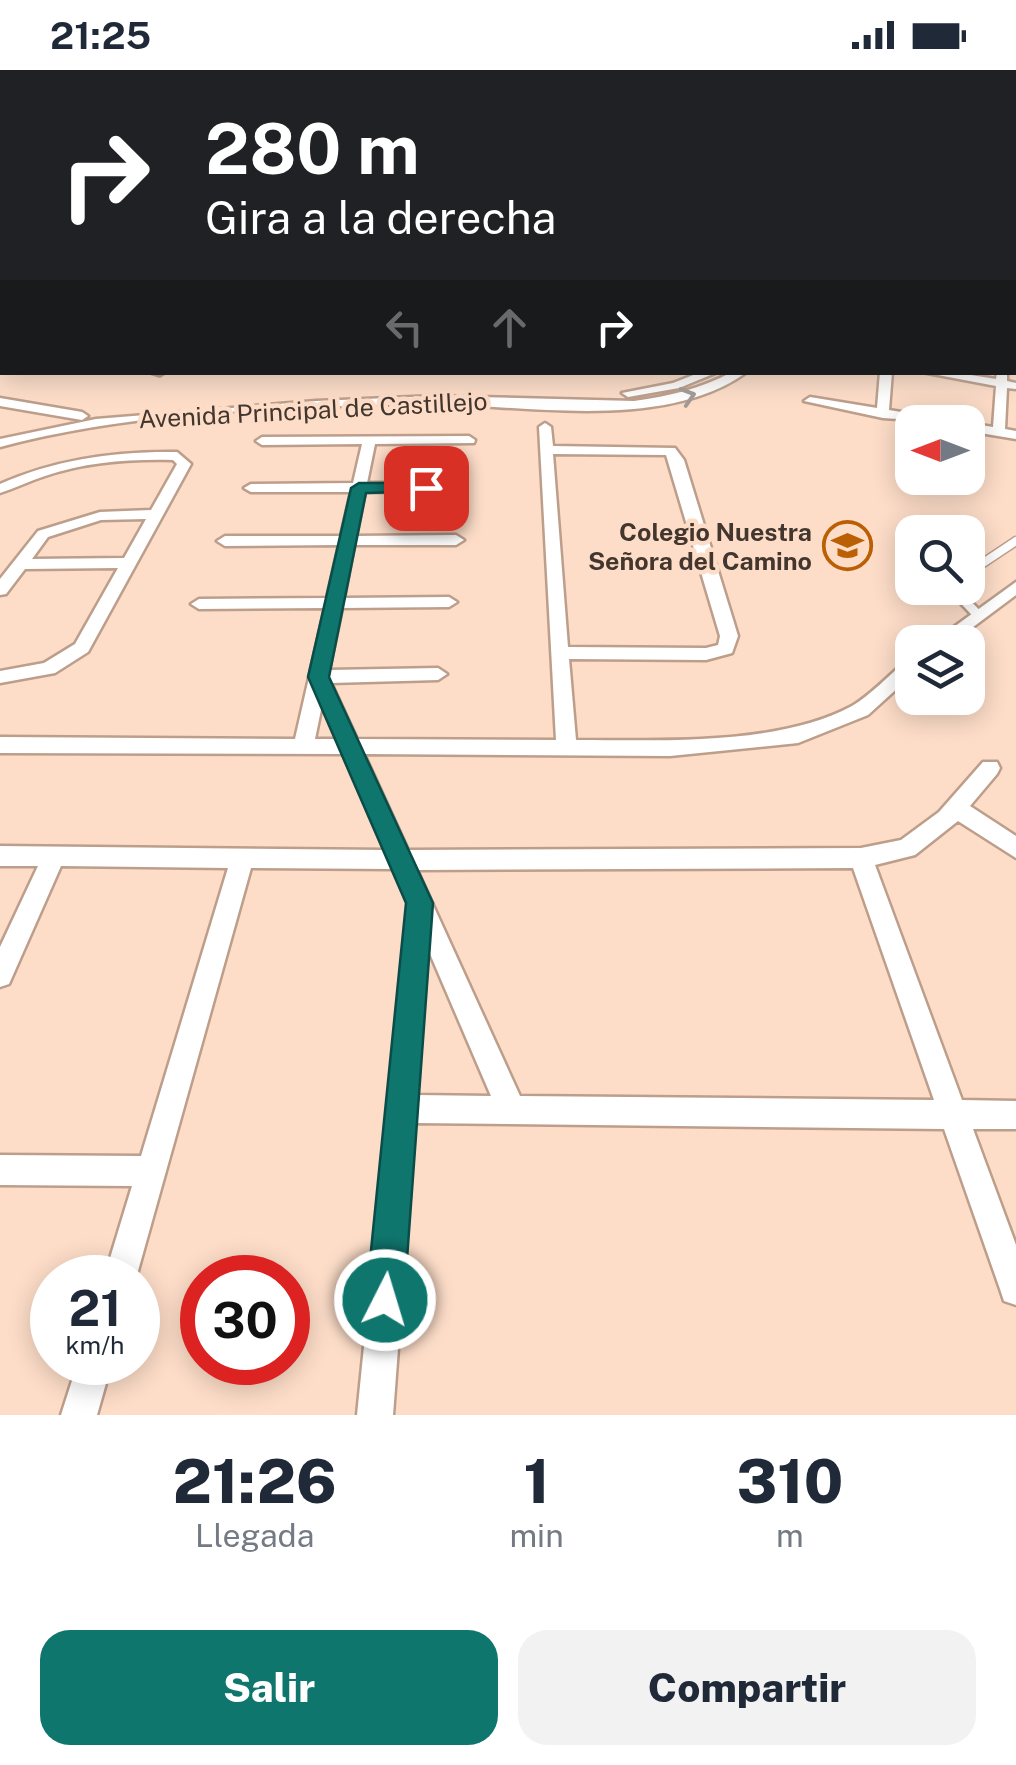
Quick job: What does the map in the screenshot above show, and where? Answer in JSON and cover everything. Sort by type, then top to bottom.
[{"type":"street","name":"Avenida Principal de Castillejo","points":[[0,432],[56,414],[275,396],[426,390],[632,393],[675,386],[705,375]]},
{"type":"street","name":"Avenida Principal de Castillejo","points":[[0,443],[124,419],[438,400],[645,404],[682,400],[736,375]]},
{"type":"street","points":[[883,414],[886,375]]},
{"type":"street","points":[[954,375],[1007,381],[999,432]]},
{"type":"street","points":[[804,420],[812,397],[895,416]]},
{"type":"street","points":[[0,402],[56,414],[124,419]]},
{"type":"street","points":[[17,437],[38,429],[56,414]]},
{"type":"street","points":[[545,427],[566,747]]},
{"type":"street","points":[[985,430],[1016,435]]},
{"type":"street","points":[[262,441],[469,440]]},
{"type":"street","points":[[304,745],[369,441]]},
{"type":"street","points":[[546,450],[670,451],[677,460],[729,636],[726,649],[706,654],[559,653]]},
{"type":"street","points":[[0,489],[80,465],[146,454],[178,456],[184,464],[82,648],[49,670],[0,678]]},
{"type":"street","points":[[251,488],[459,487]]},
{"type":"street","points":[[0,590],[42,534],[58,526],[100,516],[158,514]]},
{"type":"street","points":[[225,542],[456,540]]},
{"type":"street","points":[[19,564],[131,562]]},
{"type":"street","points":[[966,625],[1016,587]]},
{"type":"street","points":[[199,604],[450,602]]},
{"type":"street","points":[[319,677],[438,674]]},
{"type":"street","points":[[319,677],[349,745],[411,860],[419,903],[512,1110]]},
{"type":"street","points":[[0,745],[670,748],[798,736],[861,710],[895,680]]},
{"type":"street","points":[[0,856],[411,860],[860,858],[907,848],[956,808],[990,768]]},
{"type":"street","points":[[956,808],[1016,848]]},
{"type":"street","points":[[0,975],[54,856]]},
{"type":"street","points":[[127,1255],[243,856]]},
{"type":"street","points":[[860,858],[1016,1290]]},
{"type":"street","points":[[374,1415],[419,903]]},
{"type":"street","points":[[401,1109],[1016,1115]]},
{"type":"street","points":[[0,1170],[151,1171]]},
{"type":"street","points":[[79,1415],[88,1385]]},
{"type":"lane","points":[[985,562],[1016,540]]},
{"type":"lane","points":[[968,605],[978,616]]},
{"type":"place","name":"Colegio Nuestra Señora del Camino","points":[[847,546]]},
{"type":"route","points":[[385,1300],[419,903],[319,677],[359,488],[426,488]]}]
